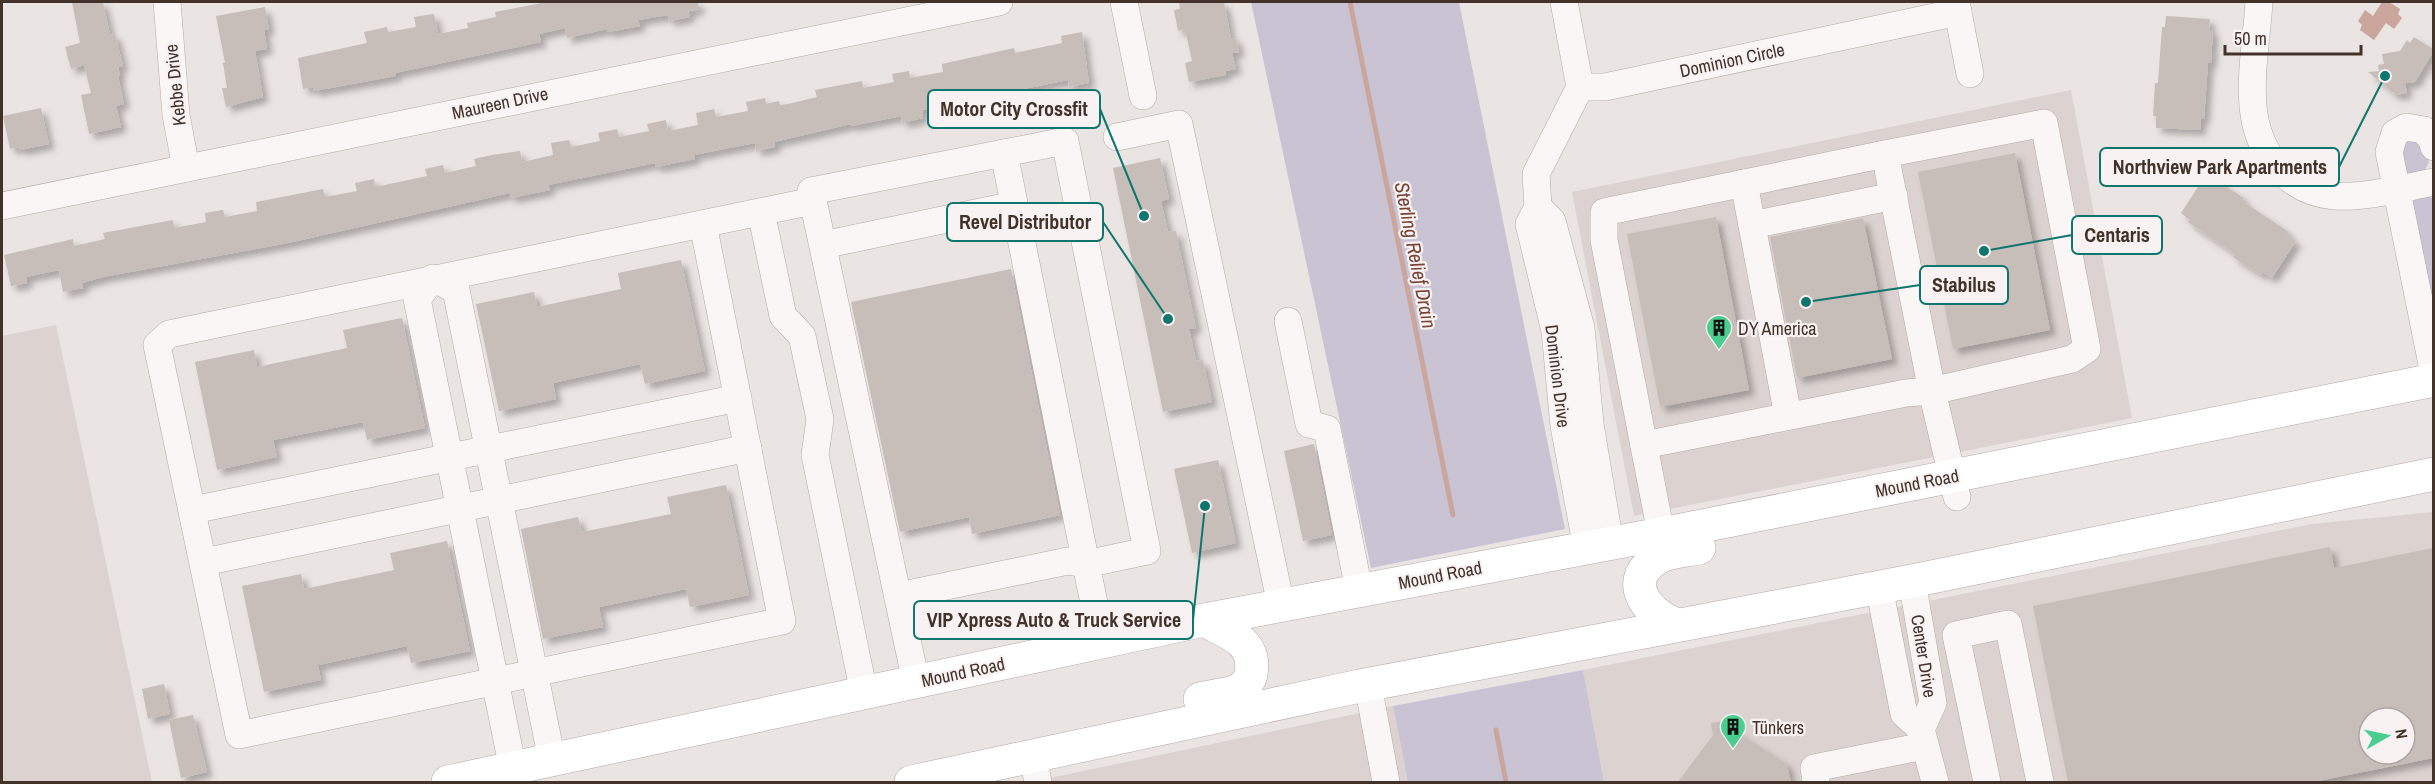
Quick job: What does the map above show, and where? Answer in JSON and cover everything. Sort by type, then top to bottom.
[{"type":"main road","name":"Mound Road","points":[[448,783],[1204,620],[1599,546],[1664,544],[1955,486],[2074,452],[2433,380]]},
{"type":"main road","points":[[2297,501],[2353,468],[2433,453]]},
{"type":"main road","points":[[920,781],[1036,770],[1368,685],[1912,581],[2433,474]]},
{"type":"main road","points":[[1664,544],[1645,568],[1641,585],[1642,594],[1650,610],[1677,625]]},
{"type":"main road","points":[[920,781],[955,750],[1239,690],[1250,680],[1252,656],[1246,644],[1204,620]]},
{"type":"street","name":"Kebbe Drive","points":[[167,2],[177,115],[186,168]]},
{"type":"street","name":"Maureen Drive","points":[[2,206],[999,2]]},
{"type":"street","points":[[1124,2],[1143,96]]},
{"type":"street","points":[[1564,2],[1580,87]]},
{"type":"street","points":[[2259,2],[2253,107],[2264,146],[2274,164],[2286,178],[2319,194],[2353,196],[2416,185]]},
{"type":"street","points":[[1957,7],[1970,74]]},
{"type":"street","name":"Dominion Circle","points":[[1580,87],[1605,87],[1957,7]]},
{"type":"street","name":"Dominion Drive","points":[[1580,87],[1536,174],[1538,207],[1552,221],[1581,328],[1573,385],[1590,424],[1599,546]]},
{"type":"street","points":[[1644,445],[1906,393],[1932,391],[2072,359],[2087,349],[2044,123],[1605,212],[1604,240],[1644,445],[1664,544]]},
{"type":"street","points":[[1117,137],[1179,124],[1281,605]]},
{"type":"street","points":[[2433,147],[2428,134],[2418,127],[2406,127],[2395,133],[2389,152],[2416,185],[2433,374]]},
{"type":"street","points":[[898,596],[1068,561],[1086,564],[1147,551],[1065,141],[811,191],[916,682]]},
{"type":"street","points":[[1004,153],[1102,642]]},
{"type":"street","points":[[1885,154],[1932,391],[1955,486]]},
{"type":"street","points":[[1744,183],[1788,416]]},
{"type":"street","points":[[1752,225],[1894,196]]},
{"type":"street","points":[[703,224],[782,621],[239,735],[157,345],[169,334],[813,201]]},
{"type":"street","points":[[823,245],[1014,205]]},
{"type":"street","points":[[761,212],[783,316],[801,336],[820,419],[816,455],[864,693]]},
{"type":"street","points":[[434,278],[456,290],[497,501],[552,760]]},
{"type":"street","points":[[434,278],[417,299],[513,769]]},
{"type":"street","points":[[1288,321],[1309,424],[1327,429],[1359,590]]},
{"type":"street","points":[[193,510],[738,398]]},
{"type":"street","points":[[204,562],[748,448]]},
{"type":"street","name":"Center Drive","points":[[1912,581],[1933,703],[1923,737]]},
{"type":"street","name":"Center Drive","points":[[1879,587],[1904,714],[1923,737],[1935,783]]},
{"type":"street","points":[[1987,783],[1956,635],[2008,624],[2040,783]]},
{"type":"street","points":[[1368,685],[1386,783]]},
{"type":"street","points":[[1816,783],[1814,768],[1923,737]]},
{"type":"shaded area","name":"Sterling Relief Drain","points":[[1251,2],[1459,2],[1565,529],[1371,568]]},
{"type":"shaded area","points":[[2382,2],[2389,2],[2400,9],[2398,14],[2402,18],[2394,29],[2386,23],[2374,40],[2360,30],[2362,25],[2358,21],[2365,10],[2373,16]]},
{"type":"shaded area","points":[[2071,90],[2132,418],[1634,516],[1572,192]]},
{"type":"shaded area","points":[[2402,136],[2425,142],[2429,162],[2423,174],[2403,174]]},
{"type":"shaded area","points":[[2426,193],[2433,199],[2433,331],[2409,208],[2415,195]]},
{"type":"shaded area","points":[[56,325],[152,782],[2,782],[2,336]]},
{"type":"shaded area","points":[[2433,512],[2433,782],[1604,782],[1583,670],[2312,524]]},
{"type":"shaded area","points":[[1583,670],[1604,782],[1408,782],[1393,706]]},
{"type":"shaded area","points":[[1393,706],[1408,782],[1031,782]]},
{"type":"building","points":[[72,2],[103,2],[110,35],[115,34],[123,66],[118,67],[120,75],[118,76],[124,104],[116,106],[121,127],[89,134],[81,95],[91,93],[84,65],[71,69],[65,47],[80,43]]},
{"type":"building","points":[[547,2],[698,2],[699,9],[688,11],[690,17],[669,21],[668,15],[638,20],[640,26],[608,32],[607,29],[567,38],[565,28],[539,34],[541,42],[395,73],[396,76],[314,91],[313,87],[303,89],[298,58],[367,43],[364,32],[387,27],[388,32],[416,27],[414,17],[434,14],[438,34],[468,28],[467,23],[496,17],[495,12]]},
{"type":"building","points":[[1179,2],[1224,2],[1231,39],[1236,38],[1239,52],[1232,53],[1236,69],[1225,71],[1226,75],[1189,82],[1185,63],[1192,61],[1185,29],[1178,31],[1174,10],[1180,9]]},
{"type":"building","points":[[265,7],[269,30],[264,29],[267,49],[255,51],[263,97],[226,107],[222,88],[227,88],[223,63],[225,63],[216,16]]},
{"type":"building","points":[[2166,16],[2210,19],[2209,30],[2213,30],[2211,63],[2208,63],[2204,119],[2201,119],[2200,130],[2156,128],[2156,116],[2153,116],[2155,83],[2158,83],[2162,27],[2165,27]]},
{"type":"building","points":[[1082,32],[1089,83],[1069,87],[1068,80],[965,101],[963,91],[935,96],[937,107],[922,110],[923,118],[902,123],[901,116],[852,126],[851,124],[774,142],[775,147],[756,151],[755,143],[694,155],[695,159],[656,167],[655,163],[548,185],[550,190],[511,198],[510,193],[288,243],[103,277],[82,283],[83,288],[63,292],[59,270],[26,277],[27,283],[11,286],[4,255],[73,239],[74,246],[105,239],[103,233],[173,220],[174,228],[206,222],[205,213],[223,210],[225,217],[257,211],[256,202],[323,189],[325,197],[357,191],[355,183],[374,179],[375,187],[427,176],[425,169],[443,165],[445,173],[476,166],[474,159],[492,155],[520,151],[522,162],[553,155],[551,143],[569,140],[571,147],[600,141],[598,133],[617,129],[619,137],[649,131],[647,124],[666,120],[668,131],[698,125],[696,113],[714,109],[716,117],[748,111],[746,102],[765,98],[766,104],[779,101],[780,105],[788,104],[817,97],[815,90],[862,81],[863,88],[894,82],[892,74],[909,71],[910,78],[943,72],[942,64],[1014,48],[1015,53],[1062,43],[1061,36]]},
{"type":"building","points":[[2414,37],[2433,49],[2433,52],[2415,82],[2405,83],[2407,93],[2396,95],[2368,72],[2379,71],[2378,65],[2384,64],[2382,54],[2400,51],[2407,40],[2410,43]]},
{"type":"building","points":[[41,108],[49,144],[20,150],[19,147],[10,149],[3,116]]},
{"type":"building","points":[[2015,153],[2050,330],[1953,349],[1918,172]]},
{"type":"building","points":[[1160,158],[1169,199],[1161,201],[1168,232],[1176,231],[1196,328],[1189,329],[1196,361],[1203,360],[1212,402],[1163,412],[1113,168]]},
{"type":"building","points":[[2205,176],[2214,183],[2216,180],[2244,198],[2242,201],[2289,232],[2287,235],[2296,241],[2272,278],[2262,272],[2261,275],[2233,257],[2235,254],[2188,222],[2190,220],[2181,213]]},
{"type":"building","points":[[1716,217],[1749,390],[1660,407],[1627,234]]},
{"type":"building","points":[[1863,218],[1892,359],[1797,378],[1770,237]]},
{"type":"building","points":[[681,260],[705,371],[645,384],[640,364],[553,383],[556,399],[499,411],[476,304],[534,292],[537,307],[621,289],[618,273]]},
{"type":"building","points":[[1011,269],[1060,515],[972,534],[969,517],[900,532],[851,302]]},
{"type":"building","points":[[402,318],[425,428],[367,440],[363,422],[273,440],[277,457],[217,470],[195,362],[254,350],[257,367],[347,348],[343,330]]},
{"type":"building","points":[[1314,444],[1332,535],[1303,541],[1284,451]]},
{"type":"building","points":[[1218,460],[1236,543],[1192,553],[1174,469]]},
{"type":"building","points":[[726,485],[749,595],[690,607],[686,589],[599,607],[603,627],[543,639],[521,529],[578,517],[582,532],[671,514],[667,497]]},
{"type":"building","points":[[447,541],[470,651],[411,663],[407,646],[318,665],[321,680],[264,692],[242,586],[301,574],[304,589],[394,570],[390,553]]},
{"type":"building","points":[[2330,547],[2334,568],[2433,548],[2433,758],[2417,761],[2417,706],[2357,706],[2357,766],[2393,766],[2308,783],[2068,783],[2033,606]]},
{"type":"building","points":[[164,684],[170,714],[148,719],[142,689]]},
{"type":"building","points":[[193,715],[207,772],[181,778],[169,720]]},
{"type":"building","name":"Tünkers","points":[[1733,719],[1735,731],[1787,764],[1791,783],[1677,783],[1713,735],[1711,723]]},
{"type":"waterway","name":"Sterling Relief Drain","points":[[1350,2],[1453,515]]},
{"type":"waterway","name":"Sterling Relief Drain","points":[[1496,730],[1506,782]]},
{"type":"place","name":"Northview Park Apartments","points":[[2385,76]]},
{"type":"place","name":"Motor City Crossfit","points":[[1144,216]]},
{"type":"place","name":"Centaris","points":[[1984,251]]},
{"type":"place","name":"Stabilus","points":[[1806,302]]},
{"type":"place","name":"Revel Distributor","points":[[1168,319]]},
{"type":"place","name":"DY America","points":[[1719,351]]},
{"type":"place","name":"VIP Xpress Auto & Truck Service","points":[[1205,506]]},
{"type":"place","name":"Tünkers","points":[[1733,750]]}]
